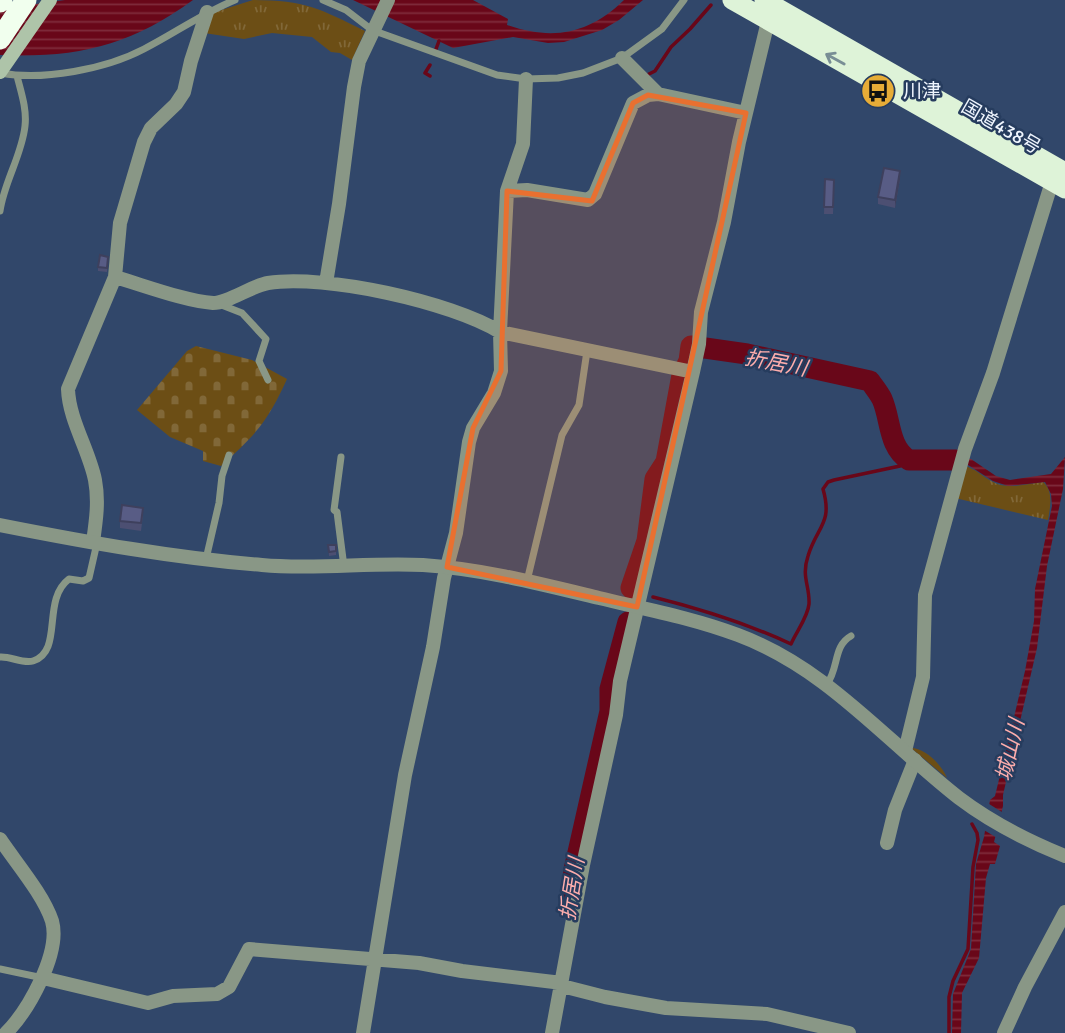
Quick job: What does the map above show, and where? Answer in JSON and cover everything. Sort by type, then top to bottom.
[{"type":"highway","points":[[0,39],[26,0]]},
{"type":"highway","name":"国道438号","points":[[732,0],[768,9],[1059,178]]},
{"type":"main road","points":[[1,71],[51,0]]},
{"type":"street","points":[[326,283],[359,61],[388,0]]},
{"type":"street","points":[[552,1033],[558,984],[616,715],[620,681],[687,371],[698,347],[701,312],[724,222],[768,9]]},
{"type":"street","points":[[95,542],[95,478],[68,389],[115,277],[120,223],[144,142],[152,128],[184,92],[207,12]]},
{"type":"street","points":[[622,58],[659,94]]},
{"type":"street","points":[[363,1033],[405,775],[456,533],[473,428],[499,382],[501,371],[500,332],[507,191],[523,144],[526,79]]},
{"type":"street","points":[[507,191],[527,190],[588,200],[591,198],[633,103],[648,95],[659,94],[746,113]]},
{"type":"street","points":[[887,843],[910,756],[925,663],[925,595],[962,461],[1059,178]]},
{"type":"street","points":[[115,277],[215,303],[269,283],[326,283],[380,291],[464,314],[500,332],[687,371]]},
{"type":"street","points":[[0,525],[206,559],[295,568],[381,565],[447,567],[527,581],[738,635],[786,657],[827,684],[981,813],[1065,856]]},
{"type":"street","points":[[0,839],[41,901],[52,924],[53,938],[43,978],[6,1033]]},
{"type":"street","points":[[1004,1033],[1025,986],[1065,912]]},
{"type":"street","points":[[43,978],[148,1003],[173,996],[217,994],[224,991],[249,949],[373,959],[558,984],[605,997],[666,1008],[767,1014],[849,1033]]},
{"type":"lane","points":[[1,71],[17,76],[87,69],[142,50],[207,12],[235,0]]},
{"type":"lane","points":[[323,0],[497,75],[526,79],[558,78],[583,73],[622,58],[663,29],[684,0]]},
{"type":"lane","points":[[0,211],[5,185],[25,124],[25,107],[17,76]]},
{"type":"lane","points":[[215,303],[242,313],[266,339],[259,361],[268,380]]},
{"type":"lane","points":[[527,581],[562,435],[579,405],[587,351]]},
{"type":"lane","points":[[206,559],[219,503],[222,476],[229,455]]},
{"type":"lane","points":[[341,457],[334,510],[337,512],[344,567]]},
{"type":"lane","points":[[0,657],[27,662],[41,655],[53,633],[52,612],[59,589],[69,579],[83,582],[89,578],[95,542]]},
{"type":"lane","points":[[827,684],[834,674],[843,640],[851,636]]},
{"type":"lane","points":[[0,969],[43,978]]},
{"type":"highlighted area","points":[[648,95],[746,113],[637,607],[447,567],[473,428],[501,371],[507,191],[592,201],[633,103]]},
{"type":"green space","points":[[253,0],[312,7],[365,31],[352,60],[340,53],[331,52],[312,37],[272,33],[244,39],[204,33],[212,13]]},
{"type":"green space","points":[[196,346],[252,360],[287,379],[260,427],[221,466],[203,461],[203,451],[170,437],[137,410],[187,351]]},
{"type":"green space","points":[[964,466],[1005,486],[1043,482],[1050,495],[1048,520],[955,498]]},
{"type":"green space","points":[[911,748],[932,758],[947,778]]},
{"type":"water","points":[[65,0],[193,0],[147,28],[102,46],[54,54],[0,55],[0,9]]},
{"type":"water","points":[[353,0],[473,0],[508,19],[507,25],[540,33],[555,33],[584,27],[624,0],[643,0],[602,30],[564,42],[548,43],[513,37],[453,48]]},
{"type":"water","name":"城山川","points":[[931,456],[971,459],[996,476],[1010,480],[1051,474],[1065,457],[1063,489],[1047,566],[1037,648],[994,842],[1000,846],[995,864],[990,864],[986,878],[979,958],[962,993],[961,1033],[952,1033],[953,994],[971,949],[976,864],[990,800],[995,796],[1025,671],[1034,621],[1035,589],[1052,506],[1051,494],[1045,482],[1008,486],[993,481],[968,465],[929,462]]},
{"type":"pier","points":[[986,802],[1005,814],[999,839],[982,829]]},
{"type":"building","points":[[884,168],[900,171],[895,200],[878,197]]},
{"type":"building","points":[[825,179],[834,180],[833,207],[824,207]]},
{"type":"building","points":[[100,255],[108,257],[107,268],[98,267]]},
{"type":"building","points":[[122,505],[143,508],[141,523],[120,521]]},
{"type":"building","points":[[328,545],[336,545],[336,551],[329,552]]},
{"type":"waterway","points":[[649,74],[655,71],[671,47],[711,5]]},
{"type":"waterway","points":[[436,49],[439,41]]},
{"type":"waterway","points":[[430,65],[425,73],[430,76]]},
{"type":"waterway","name":"折居川","points":[[631,588],[647,541],[655,479],[666,462],[682,375],[689,361],[691,346],[747,354],[870,381],[882,399],[894,440],[902,454],[909,460],[956,460]]},
{"type":"waterway","points":[[653,597],[723,617],[791,644],[808,609],[806,563],[825,518],[826,501],[823,489],[828,482],[900,466],[909,460]]},
{"type":"waterway","name":"折居川","points":[[571,904],[574,870],[610,711],[610,689],[628,622]]},
{"type":"waterway","points":[[949,1033],[949,997],[953,981],[968,949],[973,867],[978,840],[972,824]]},
{"type":"place","name":"川津","points":[[878,91]]}]
